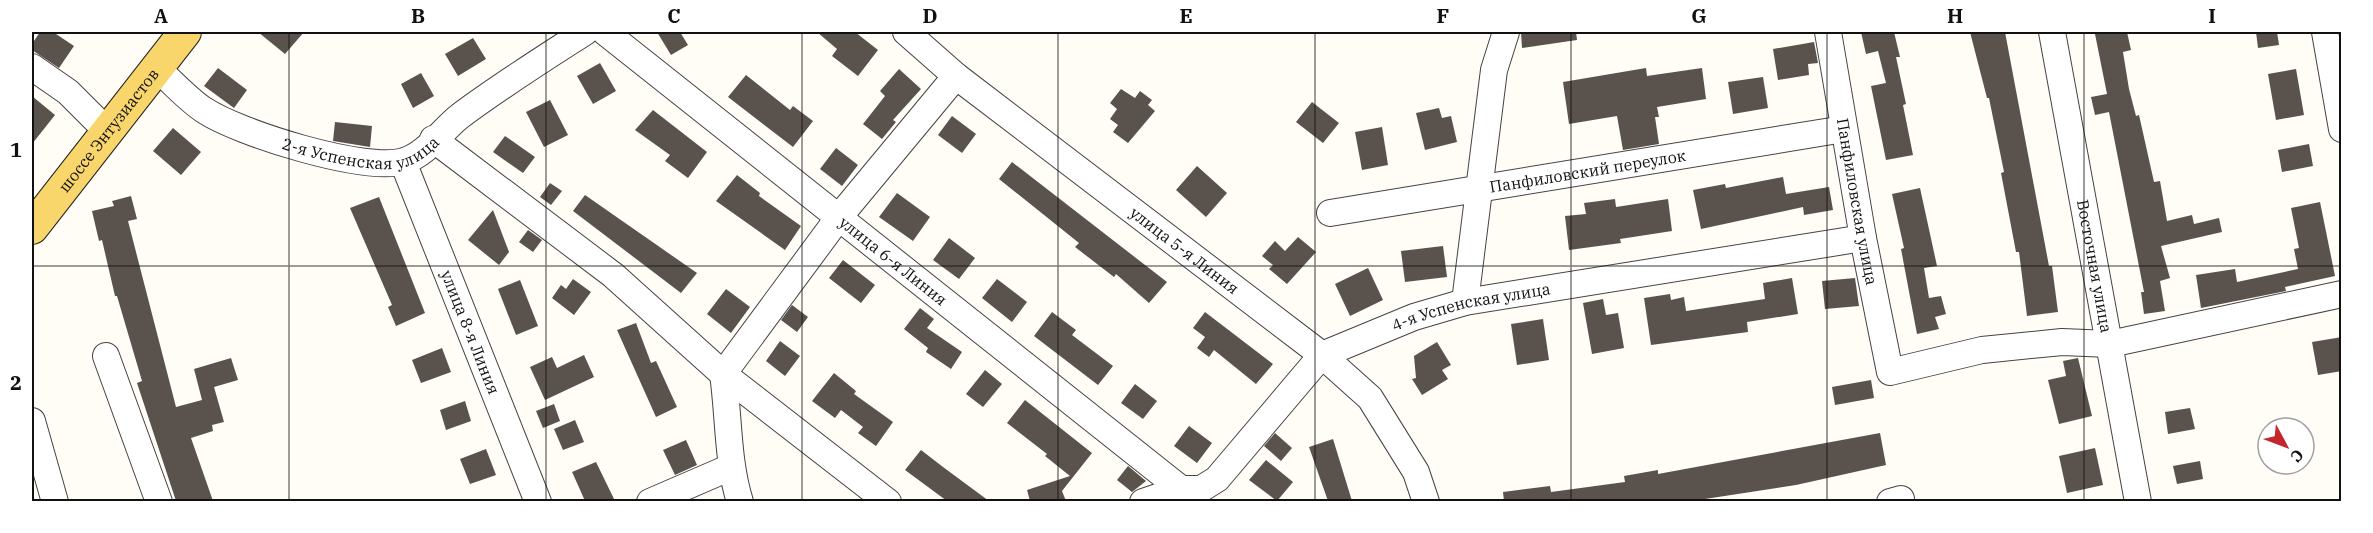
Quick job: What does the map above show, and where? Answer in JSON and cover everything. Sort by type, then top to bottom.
[{"type":"main road","name":"шоссе Энтузиастов","points":[[32,228],[185,32]]},
{"type":"street","name":"2-я Успенская улица","points":[[156,68],[204,110],[251,131],[336,158],[385,163],[403,162],[418,155],[461,116],[585,32]]},
{"type":"street","name":"улица 6-я Линия","points":[[605,32],[1181,489]]},
{"type":"street","name":"улица 5-я Линия","points":[[906,32],[957,76],[1322,355],[1370,398],[1416,472],[1426,501]]},
{"type":"street","points":[[1465,302],[1494,70],[1506,32]]},
{"type":"street","name":"Панфиловская улица","points":[[1828,32],[1863,238],[1890,372],[1982,350],[2062,342],[2110,344]]},
{"type":"street","name":"Восточная улица","points":[[2052,32],[2138,501]]},
{"type":"street","points":[[2325,32],[2342,129]]},
{"type":"street","points":[[32,68],[68,92],[107,131]]},
{"type":"street","points":[[740,501],[732,467],[723,374],[839,217],[957,76]]},
{"type":"street","name":"Панфиловский переулок","points":[[1330,213],[1844,129]]},
{"type":"street","points":[[433,139],[613,275],[723,374],[888,501]]},
{"type":"street","name":"улица 8-я Линия","points":[[403,162],[538,501]]},
{"type":"street","name":"4-я Успенская улица","points":[[1143,501],[1181,489],[1201,489],[1217,479],[1322,355],[1414,317],[1465,302],[1863,238]]},
{"type":"street","points":[[2110,344],[2342,294]]},
{"type":"street","points":[[106,356],[159,501]]},
{"type":"street","points":[[32,421],[55,501]]},
{"type":"street","points":[[650,501],[732,467]]},
{"type":"building","points":[[40,32],[53,32],[74,46],[59,68],[32,50],[32,44]]},
{"type":"building","points":[[258,32],[304,32],[285,54]]},
{"type":"building","points":[[657,32],[680,32],[688,45],[671,55]]},
{"type":"building","points":[[817,32],[855,32],[878,50],[858,76],[832,56],[837,49]]},
{"type":"building","points":[[1521,32],[1576,32],[1577,40],[1522,48]]},
{"type":"building","points":[[1861,32],[1894,32],[1900,57],[1896,57],[1906,104],[1903,105],[1913,155],[1886,160],[1871,86],[1886,83],[1878,51],[1866,54]]},
{"type":"building","points":[[1970,32],[2005,32],[2049,266],[2052,266],[2058,312],[2027,316],[2019,252],[2016,252],[2001,173],[2004,172],[1989,98],[1987,98]]},
{"type":"building","points":[[2127,32],[2131,50],[2123,52],[2129,89],[2136,116],[2139,115],[2154,182],[2160,181],[2167,221],[2192,215],[2194,224],[2219,218],[2222,232],[2161,246],[2170,278],[2160,281],[2165,311],[2144,314],[2141,292],[2144,292],[2109,112],[2095,115],[2091,97],[2107,94],[2095,34]]},
{"type":"building","points":[[2256,32],[2277,32],[2279,45],[2258,48]]},
{"type":"building","points":[[473,38],[486,59],[458,76],[445,54]]},
{"type":"building","points":[[1814,42],[1818,63],[1808,64],[1809,75],[1778,80],[1773,49]]},
{"type":"building","points":[[600,63],[616,91],[593,104],[577,76]]},
{"type":"building","points":[[218,68],[247,90],[234,108],[204,86]]},
{"type":"building","points":[[1646,68],[1647,76],[1702,68],[1706,99],[1657,107],[1659,117],[1655,117],[1659,144],[1623,150],[1617,116],[1569,124],[1563,82]]},
{"type":"building","points":[[899,69],[921,89],[893,120],[896,122],[882,139],[863,124],[885,96],[880,91]]},
{"type":"building","points":[[2296,69],[2304,115],[2276,120],[2268,74]]},
{"type":"building","points":[[421,73],[434,96],[413,108],[401,84]]},
{"type":"building","points":[[746,75],[790,110],[793,106],[813,121],[793,147],[728,97]]},
{"type":"building","points":[[1763,77],[1768,108],[1733,114],[1728,82]]},
{"type":"building","points":[[1121,89],[1135,98],[1140,91],[1152,100],[1148,105],[1155,111],[1128,143],[1113,132],[1118,125],[1110,119],[1117,109],[1110,103]]},
{"type":"building","points":[[32,96],[55,115],[32,144]]},
{"type":"building","points":[[550,100],[568,135],[544,147],[526,112]]},
{"type":"building","points":[[1312,102],[1339,123],[1323,143],[1296,122]]},
{"type":"building","points":[[1439,108],[1442,118],[1451,116],[1457,142],[1425,150],[1416,113]]},
{"type":"building","points":[[653,110],[707,152],[688,178],[665,161],[670,155],[635,130]]},
{"type":"building","points":[[952,116],[976,134],[962,153],[938,135]]},
{"type":"building","points":[[335,122],[372,126],[370,147],[333,141]]},
{"type":"building","points":[[1382,127],[1388,165],[1362,170],[1355,132]]},
{"type":"building","points":[[173,128],[201,152],[181,175],[153,151]]},
{"type":"building","points":[[505,136],[535,157],[523,173],[493,152]]},
{"type":"building","points":[[2309,144],[2313,166],[2282,172],[2278,150]]},
{"type":"building","points":[[836,148],[858,165],[842,186],[820,169]]},
{"type":"building","points":[[1012,162],[1167,282],[1149,303],[1116,274],[1114,277],[1075,247],[1079,243],[999,179]]},
{"type":"building","points":[[1197,166],[1227,193],[1206,217],[1176,190]]},
{"type":"building","points":[[737,175],[760,193],[759,196],[801,226],[785,250],[716,201]]},
{"type":"building","points":[[1783,177],[1786,194],[1829,187],[1833,210],[1804,215],[1803,207],[1701,229],[1693,190],[1725,184],[1726,188]]},
{"type":"building","points":[[550,183],[562,191],[551,205],[540,197]]},
{"type":"building","points":[[1920,188],[1937,266],[1924,268],[1929,298],[1941,296],[1946,314],[1935,317],[1939,329],[1917,334],[1901,249],[1904,248],[1892,194]]},
{"type":"building","points":[[897,193],[930,217],[913,241],[879,217]]},
{"type":"building","points":[[585,195],[697,273],[681,293],[573,211]]},
{"type":"building","points":[[131,196],[137,219],[128,221],[176,407],[202,400],[194,369],[231,358],[238,380],[214,387],[224,422],[212,425],[213,431],[191,438],[213,501],[176,501],[137,383],[142,381],[117,296],[115,296],[102,240],[99,241],[92,211],[114,206],[112,201]]},
{"type":"building","points":[[379,197],[425,313],[396,326],[388,307],[392,305],[350,208]]},
{"type":"building","points":[[1615,199],[1616,207],[1668,199],[1672,231],[1620,239],[1621,243],[1569,250],[1565,216],[1586,214],[1584,203]]},
{"type":"building","points":[[2320,202],[2335,276],[2285,287],[2286,291],[2201,308],[2196,275],[2235,269],[2237,282],[2298,269],[2294,249],[2299,248],[2291,208]]},
{"type":"building","points":[[493,210],[509,252],[499,265],[468,240]]},
{"type":"building","points":[[528,230],[542,240],[533,252],[519,242]]},
{"type":"building","points":[[1298,237],[1316,252],[1287,284],[1269,269],[1273,265],[1262,256],[1275,241],[1285,251]]},
{"type":"building","points":[[949,238],[975,258],[959,279],[933,260]]},
{"type":"building","points":[[1443,246],[1447,277],[1405,282],[1401,251]]},
{"type":"building","points":[[843,260],[875,285],[861,303],[829,278]]},
{"type":"building","points":[[1368,268],[1383,300],[1350,316],[1335,284]]},
{"type":"building","points":[[1792,278],[1798,314],[1747,322],[1748,332],[1651,345],[1644,298],[1670,294],[1671,300],[1684,297],[1686,311],[1765,299],[1763,283]]},
{"type":"building","points":[[1855,278],[1859,306],[1825,309],[1822,281]]},
{"type":"building","points":[[573,279],[591,292],[574,315],[552,298],[561,285],[566,289]]},
{"type":"building","points":[[997,279],[1027,302],[1012,322],[982,298]]},
{"type":"building","points":[[520,280],[538,326],[516,335],[498,289]]},
{"type":"building","points":[[726,289],[750,307],[731,333],[707,314]]},
{"type":"building","points":[[1603,299],[1606,315],[1618,313],[1624,348],[1592,354],[1583,303]]},
{"type":"building","points":[[792,305],[808,317],[797,332],[781,320]]},
{"type":"building","points":[[920,308],[934,319],[927,328],[962,352],[951,369],[926,352],[928,348],[904,329]]},
{"type":"building","points":[[1052,312],[1076,330],[1072,335],[1113,366],[1098,385],[1034,336]]},
{"type":"building","points":[[1205,312],[1273,364],[1256,384],[1214,350],[1209,357],[1197,348],[1205,337],[1193,328]]},
{"type":"building","points":[[1543,319],[1549,360],[1517,365],[1511,324]]},
{"type":"building","points":[[636,323],[651,363],[656,361],[677,407],[656,417],[617,330]]},
{"type":"building","points":[[2342,337],[2342,371],[2318,375],[2312,342]]},
{"type":"building","points":[[780,341],[800,356],[785,376],[766,361]]},
{"type":"building","points":[[1437,342],[1451,365],[1442,370],[1448,379],[1422,395],[1412,379],[1416,378],[1414,356]]},
{"type":"building","points":[[442,348],[451,372],[421,383],[412,360]]},
{"type":"building","points":[[584,355],[594,377],[545,400],[530,367],[552,357],[557,368]]},
{"type":"building","points":[[2078,358],[2092,416],[2059,424],[2048,380],[2066,376],[2063,361]]},
{"type":"building","points":[[985,370],[1002,384],[983,407],[966,394]]},
{"type":"building","points":[[834,373],[856,391],[854,394],[893,422],[876,446],[858,433],[863,427],[841,410],[835,418],[812,401]]},
{"type":"building","points":[[1871,380],[1874,398],[1835,405],[1832,387]]},
{"type":"building","points":[[1135,384],[1157,401],[1143,419],[1121,403]]},
{"type":"building","points":[[1025,400],[1092,453],[1062,491],[1066,501],[1030,501],[1027,490],[1070,476],[1045,456],[1047,454],[1007,423]]},
{"type":"building","points":[[465,401],[471,421],[446,430],[440,410]]},
{"type":"building","points":[[554,404],[560,421],[543,428],[536,411]]},
{"type":"building","points":[[2190,408],[2195,429],[2168,434],[2165,412]]},
{"type":"building","points":[[575,420],[584,442],[563,450],[554,429]]},
{"type":"building","points":[[1189,426],[1212,443],[1197,463],[1174,446]]},
{"type":"building","points":[[1275,433],[1292,448],[1281,461],[1264,446]]},
{"type":"building","points":[[1880,433],[1886,465],[1796,485],[1692,501],[1504,501],[1503,492],[1550,486],[1551,492],[1625,482],[1624,476],[1658,470],[1658,474]]},
{"type":"building","points":[[1333,439],[1352,501],[1328,501],[1309,447]]},
{"type":"building","points":[[686,440],[697,465],[675,475],[663,450]]},
{"type":"building","points":[[2095,448],[2103,485],[2067,493],[2059,456]]},
{"type":"building","points":[[486,449],[496,475],[470,484],[460,459]]},
{"type":"building","points":[[921,450],[989,501],[947,501],[905,470]]},
{"type":"building","points":[[1266,460],[1293,482],[1277,501],[1249,480]]},
{"type":"building","points":[[2200,461],[2203,479],[2177,484],[2173,466]]},
{"type":"building","points":[[596,462],[615,501],[585,501],[572,472]]},
{"type":"building","points":[[1128,466],[1146,481],[1132,492],[1117,480]]}]
